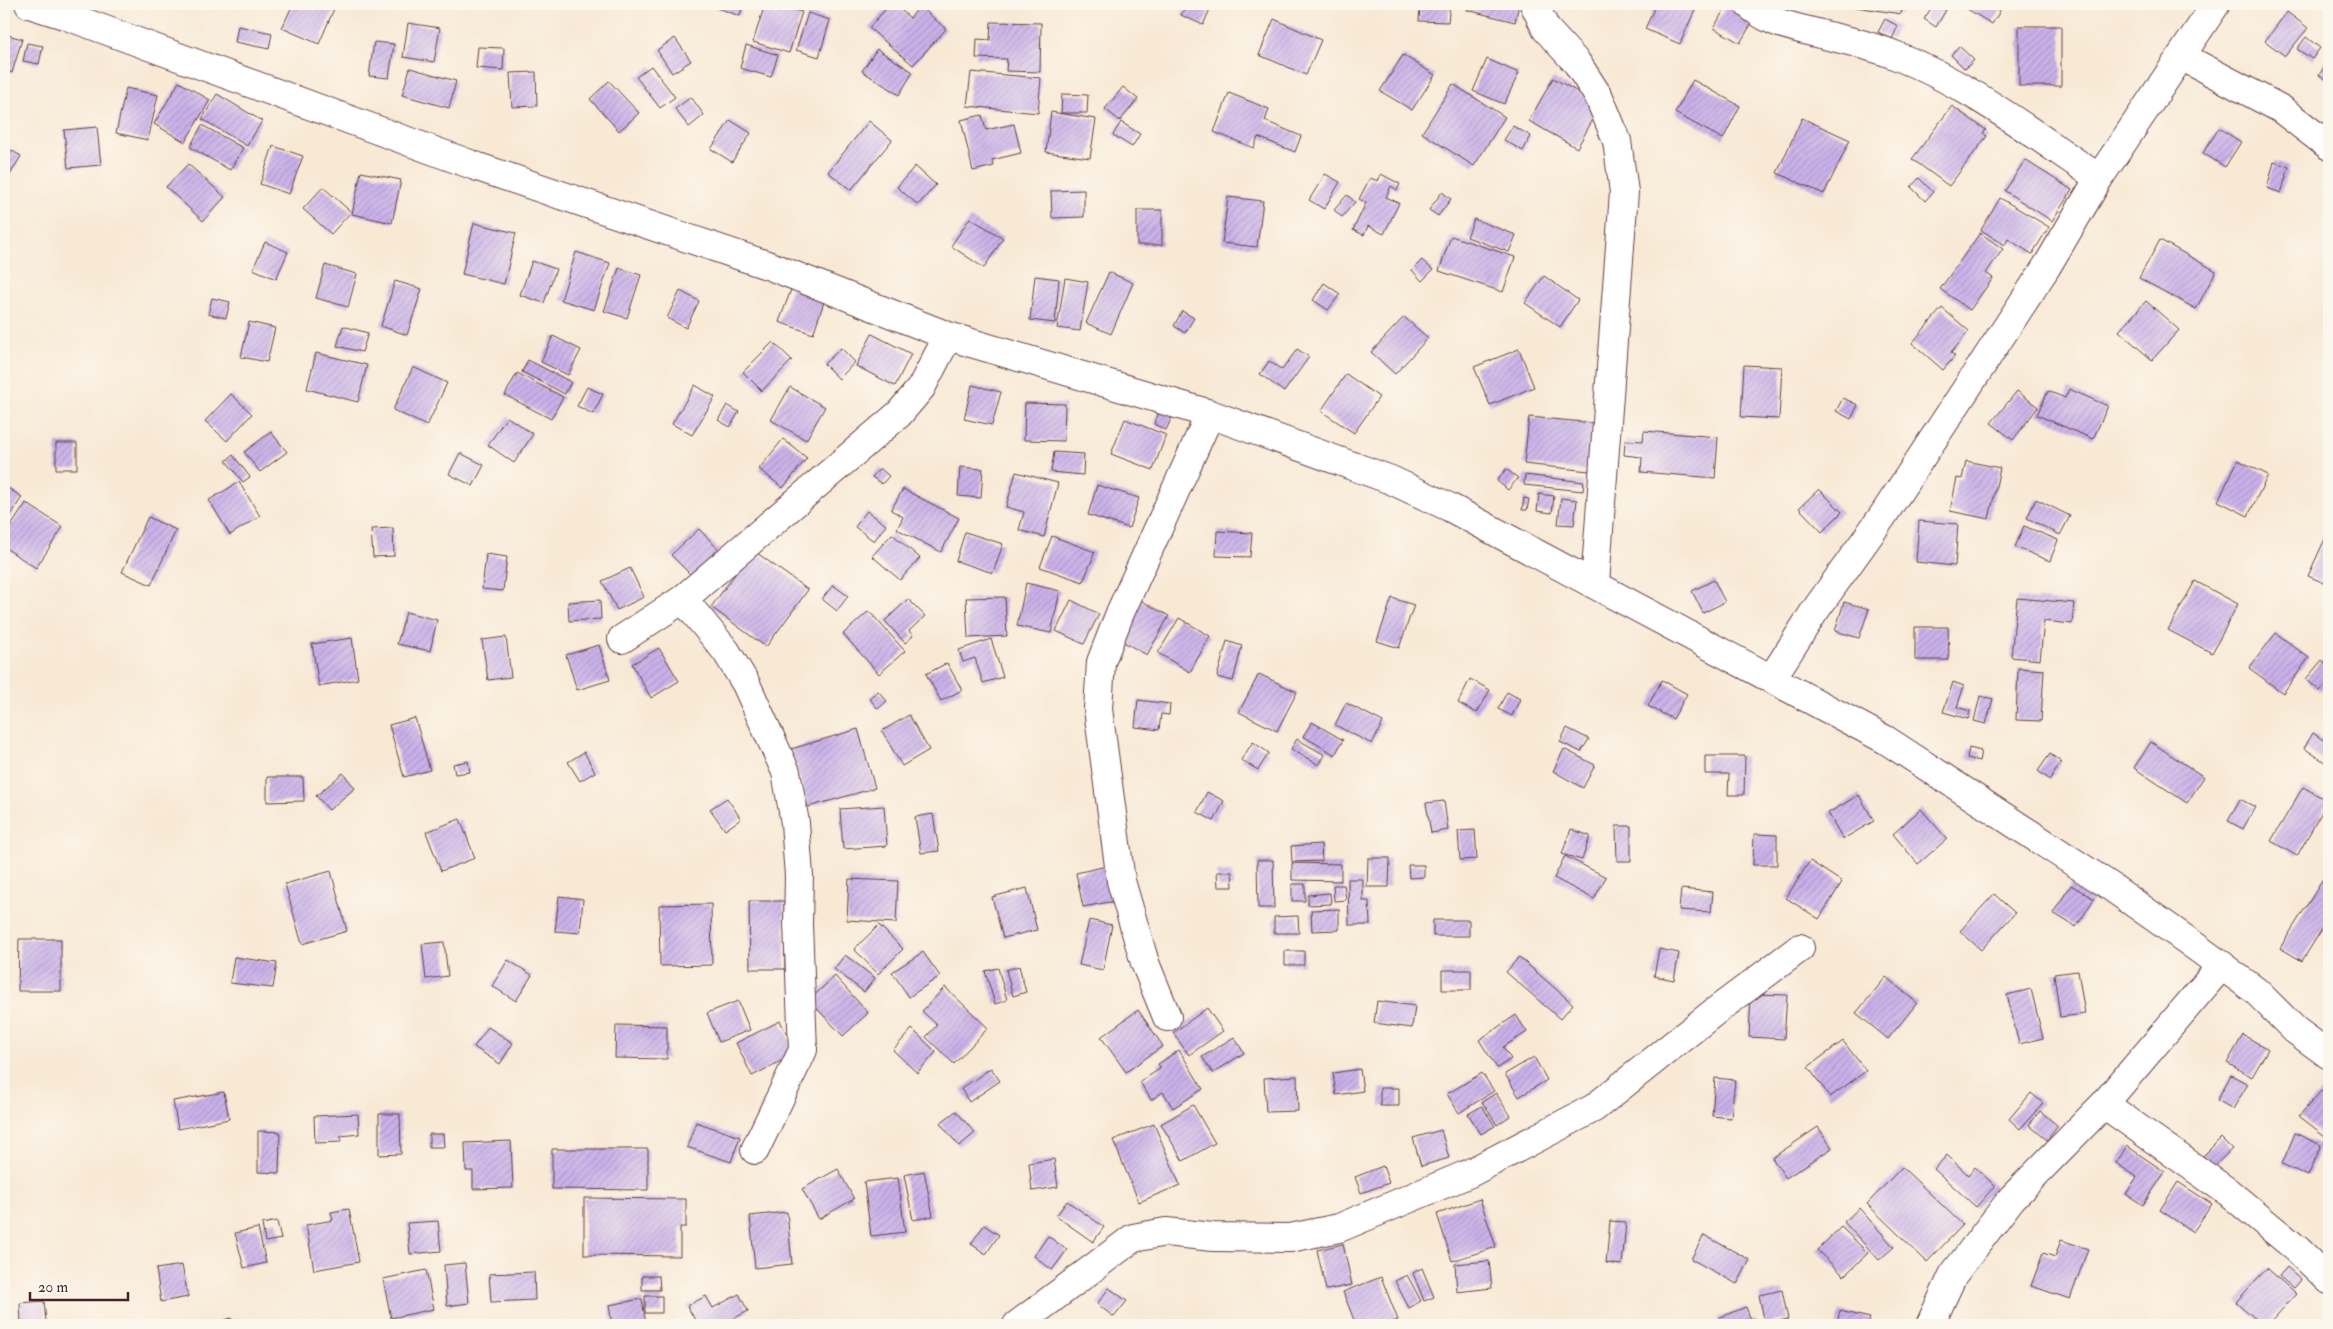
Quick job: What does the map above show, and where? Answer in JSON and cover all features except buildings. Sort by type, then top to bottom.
[{"type":"street","points":[[29,4],[69,10],[478,167],[770,266],[948,336],[1210,414],[1390,480],[1449,507],[1772,678],[1894,745],[2107,884],[2222,965],[2256,991],[2295,1030],[2329,1055]]},
{"type":"street","points":[[1534,4],[1546,29],[1577,63],[1599,97],[1617,141],[1624,192],[1595,584]]},
{"type":"street","points":[[1748,4],[1757,12],[1789,28],[1818,33],[1896,56],[1952,82],[2099,178]]},
{"type":"street","points":[[1772,678],[1814,612],[1882,517],[2047,266],[2099,178],[2216,4]]},
{"type":"street","points":[[2182,56],[2281,109],[2329,146]]},
{"type":"street","points":[[622,639],[683,599],[899,414],[921,388],[948,336]]},
{"type":"street","points":[[1167,1017],[1145,963],[1121,881],[1098,709],[1101,662],[1120,613],[1210,414]]},
{"type":"street","points":[[683,599],[726,651],[746,684],[786,772],[796,823],[803,1050],[756,1150]]},
{"type":"street","points":[[1017,1325],[1132,1238],[1166,1232],[1213,1237],[1290,1238],[1339,1228],[1470,1173],[1594,1108],[1713,1012],[1800,948]]},
{"type":"street","points":[[1930,1325],[1953,1275],[2006,1206],[2104,1104],[2222,965]]},
{"type":"street","points":[[2104,1104],[2228,1192],[2298,1250],[2329,1280]]}]
